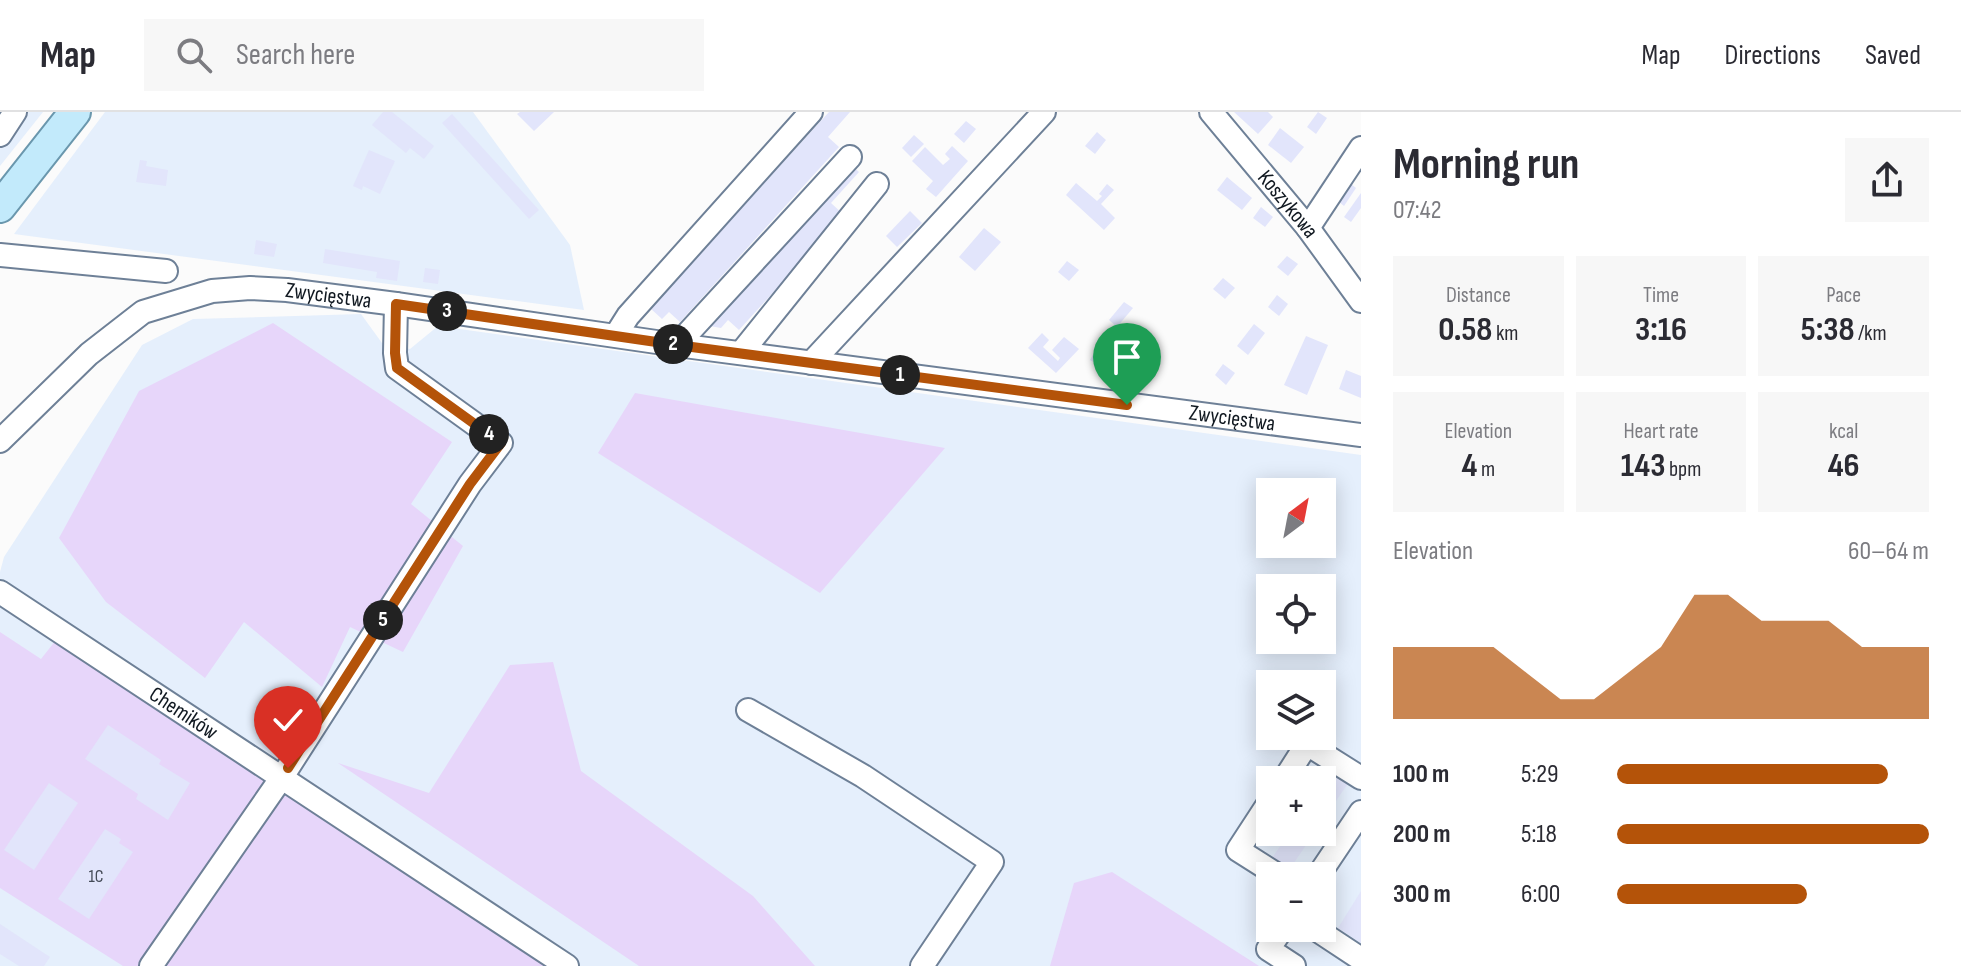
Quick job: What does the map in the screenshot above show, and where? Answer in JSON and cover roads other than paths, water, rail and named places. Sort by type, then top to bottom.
[{"type":"main road","points":[[0,207],[75,112]]},
{"type":"street","points":[[0,135],[15,112]]},
{"type":"street","points":[[616,335],[628,316],[811,112]]},
{"type":"street","points":[[811,363],[1044,112]]},
{"type":"street","name":"Koszykowa","points":[[1220,116],[1361,301]]},
{"type":"street","points":[[1308,228],[1361,148]]},
{"type":"street","points":[[677,345],[850,157]]},
{"type":"street","points":[[741,353],[877,184]]},
{"type":"street","points":[[0,255],[166,271]]},
{"type":"street","name":"Zwycięstwa","points":[[3,440],[89,354],[143,312],[212,291],[250,288],[396,304],[677,345],[1361,435]]},
{"type":"street","points":[[151,966],[282,777],[470,484],[501,443],[397,368],[396,304]]},
{"type":"street","name":"Chemików","points":[[0,592],[567,966]]},
{"type":"street","points":[[748,710],[863,776],[992,862],[922,966]]},
{"type":"street","points":[[1293,766],[1307,744],[1361,778]]},
{"type":"street","points":[[1327,862],[1361,812]]},
{"type":"street","points":[[1256,822],[1238,850],[1257,862]]},
{"type":"street","points":[[1273,942],[1268,949],[1294,966]]},
{"type":"street","points":[[1335,942],[1361,959]]}]
